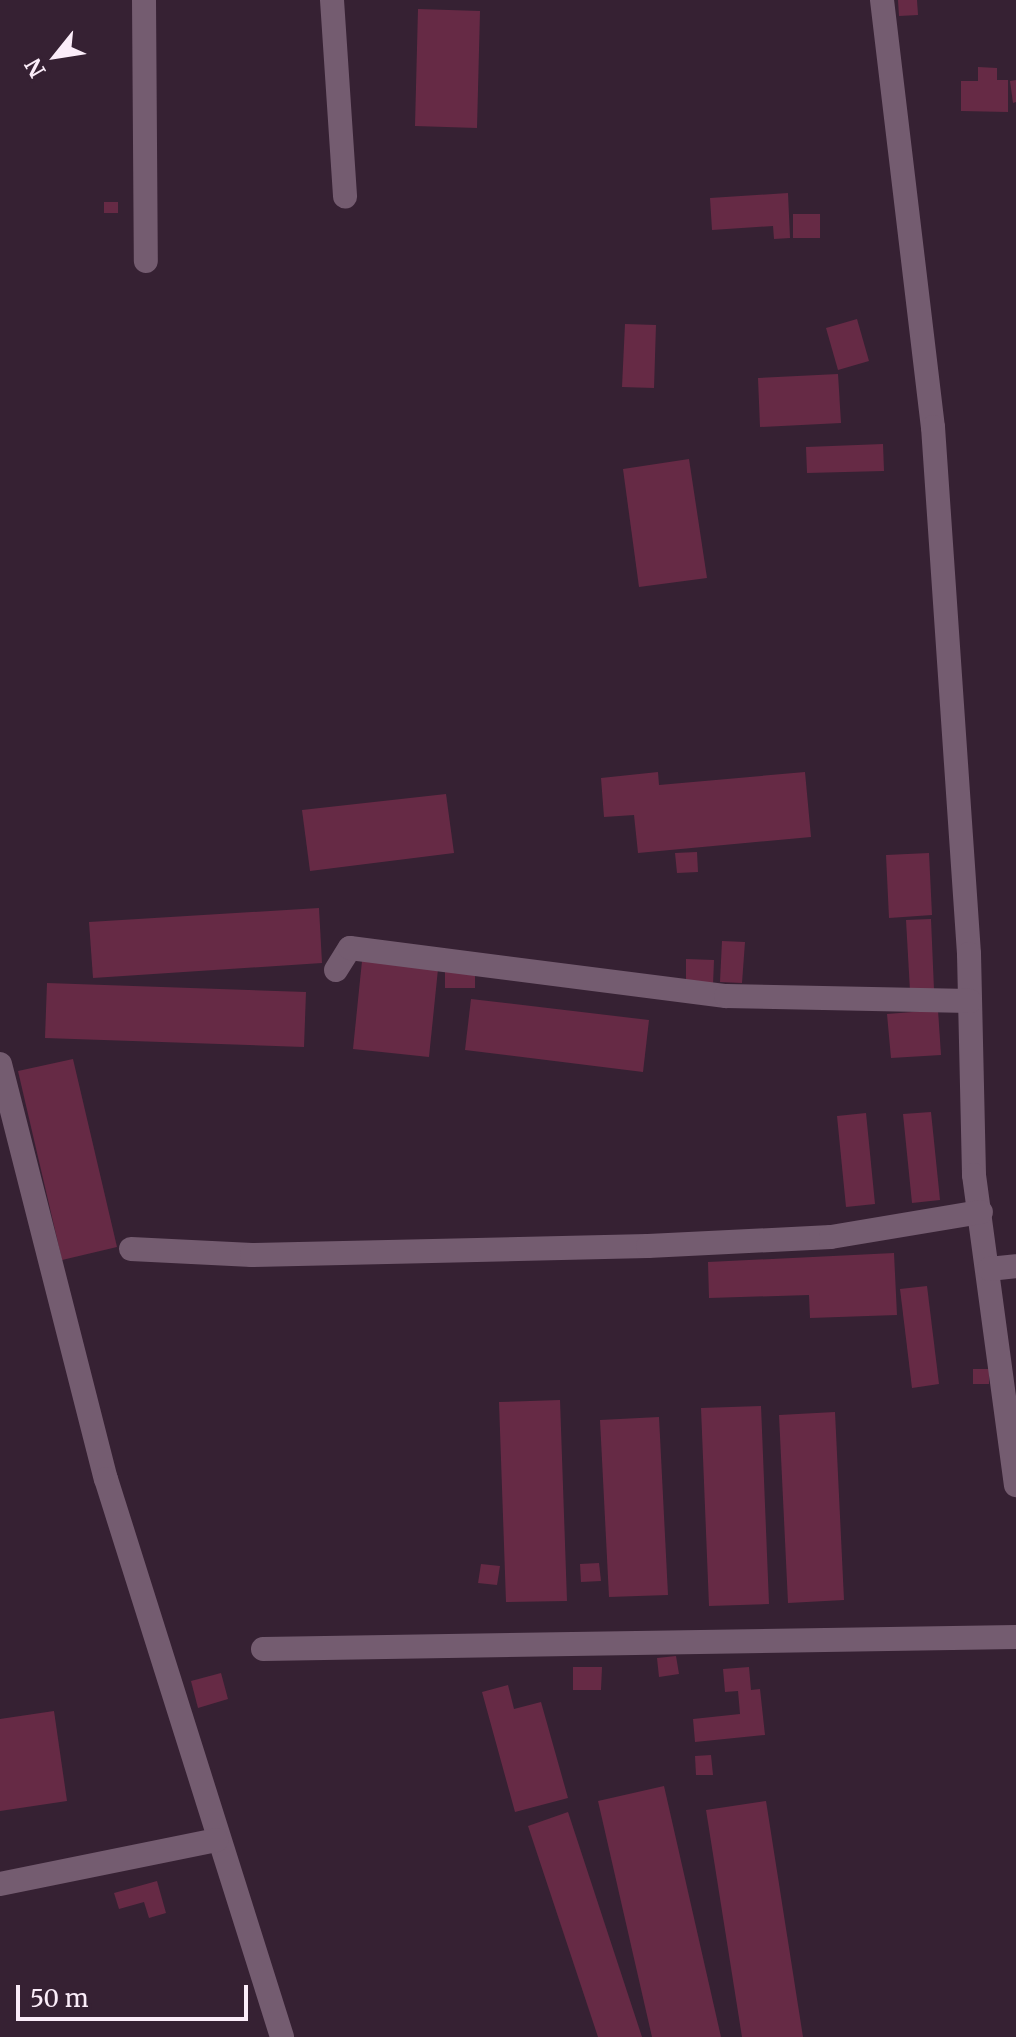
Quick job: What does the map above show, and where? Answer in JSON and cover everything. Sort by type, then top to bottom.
[{"type":"street","points":[[144,0],[146,261]]},
{"type":"street","points":[[332,0],[345,197]]},
{"type":"street","points":[[882,0],[933,427],[981,1212],[1016,1485]]},
{"type":"street","points":[[336,970],[350,948],[726,996],[970,1001]]},
{"type":"street","points":[[0,1064],[106,1479],[217,1840],[282,2037]]},
{"type":"street","points":[[131,1249],[252,1255],[648,1246],[831,1237],[981,1212]]},
{"type":"street","points":[[989,1269],[1016,1266]]},
{"type":"street","points":[[263,1649],[1016,1637]]},
{"type":"street","points":[[0,1884],[217,1840]]},
{"type":"building","points":[[898,0],[917,0],[918,15],[899,16]]},
{"type":"building","points":[[418,9],[480,11],[477,128],[415,126]]},
{"type":"building","points":[[978,67],[997,68],[997,80],[1008,80],[1008,112],[961,111],[961,81],[978,81]]},
{"type":"building","points":[[1016,80],[1016,102],[1013,103],[1010,81]]},
{"type":"building","points":[[788,193],[790,238],[774,239],[773,226],[712,230],[710,198]]},
{"type":"building","points":[[104,202],[118,202],[118,213],[104,213]]},
{"type":"building","points":[[793,214],[820,214],[820,238],[793,238]]},
{"type":"building","points":[[857,319],[869,361],[838,370],[826,328]]},
{"type":"building","points":[[625,324],[656,325],[654,388],[622,387]]},
{"type":"building","points":[[838,374],[841,423],[760,427],[758,378]]},
{"type":"building","points":[[883,444],[884,471],[807,473],[806,447]]},
{"type":"building","points":[[689,459],[707,578],[639,587],[623,469]]},
{"type":"building","points":[[658,772],[659,785],[805,772],[811,837],[638,853],[634,815],[604,817],[601,778]]},
{"type":"building","points":[[446,794],[454,853],[310,871],[302,810]]},
{"type":"building","points":[[697,852],[698,872],[677,873],[675,853]]},
{"type":"building","points":[[929,853],[932,915],[889,918],[886,855]]},
{"type":"building","points":[[319,908],[322,963],[93,978],[89,922]]},
{"type":"building","points":[[931,919],[934,990],[910,991],[906,920]]},
{"type":"building","points":[[722,941],[745,942],[742,983],[720,982]]},
{"type":"building","points":[[686,959],[714,960],[713,985],[686,984]]},
{"type":"building","points":[[362,961],[438,969],[429,1057],[353,1049]]},
{"type":"building","points":[[445,966],[475,966],[475,988],[445,988]]},
{"type":"building","points":[[47,983],[306,992],[304,1047],[45,1038]]},
{"type":"building","points":[[471,999],[649,1020],[643,1072],[465,1050]]},
{"type":"building","points":[[938,1010],[941,1055],[891,1058],[887,1014]]},
{"type":"building","points":[[73,1059],[117,1247],[62,1260],[18,1071]]},
{"type":"building","points":[[931,1112],[940,1200],[912,1203],[903,1114]]},
{"type":"building","points":[[866,1113],[875,1204],[846,1207],[837,1116]]},
{"type":"building","points":[[894,1253],[897,1315],[810,1318],[809,1295],[709,1298],[708,1262]]},
{"type":"building","points":[[927,1286],[939,1384],[912,1388],[900,1289]]},
{"type":"building","points":[[973,1369],[989,1369],[989,1384],[973,1384]]},
{"type":"building","points":[[560,1400],[567,1601],[506,1602],[499,1402]]},
{"type":"building","points":[[761,1406],[769,1604],[709,1606],[701,1408]]},
{"type":"building","points":[[835,1412],[844,1600],[788,1603],[779,1415]]},
{"type":"building","points":[[659,1417],[668,1595],[609,1597],[600,1420]]},
{"type":"building","points":[[599,1563],[601,1581],[581,1582],[580,1564]]},
{"type":"building","points":[[481,1564],[500,1566],[497,1585],[478,1583]]},
{"type":"building","points":[[676,1656],[679,1674],[659,1677],[657,1658]]},
{"type":"building","points":[[573,1667],[602,1667],[601,1690],[573,1690]]},
{"type":"building","points":[[749,1667],[751,1690],[760,1689],[765,1735],[695,1742],[693,1719],[740,1714],[738,1691],[725,1692],[723,1669]]},
{"type":"building","points":[[221,1673],[228,1699],[198,1708],[191,1681]]},
{"type":"building","points":[[508,1685],[514,1709],[541,1702],[568,1798],[515,1812],[482,1692]]},
{"type":"building","points":[[54,1711],[67,1801],[0,1811],[0,1719]]},
{"type":"building","points":[[711,1755],[713,1775],[696,1775],[695,1756]]},
{"type":"building","points":[[664,1786],[721,2037],[652,2037],[598,1801]]},
{"type":"building","points":[[766,1801],[803,2037],[742,2037],[706,1810]]},
{"type":"building","points":[[568,1812],[642,2037],[598,2037],[528,1826]]},
{"type":"building","points":[[157,1881],[166,1913],[149,1918],[144,1902],[119,1909],[114,1893]]}]
